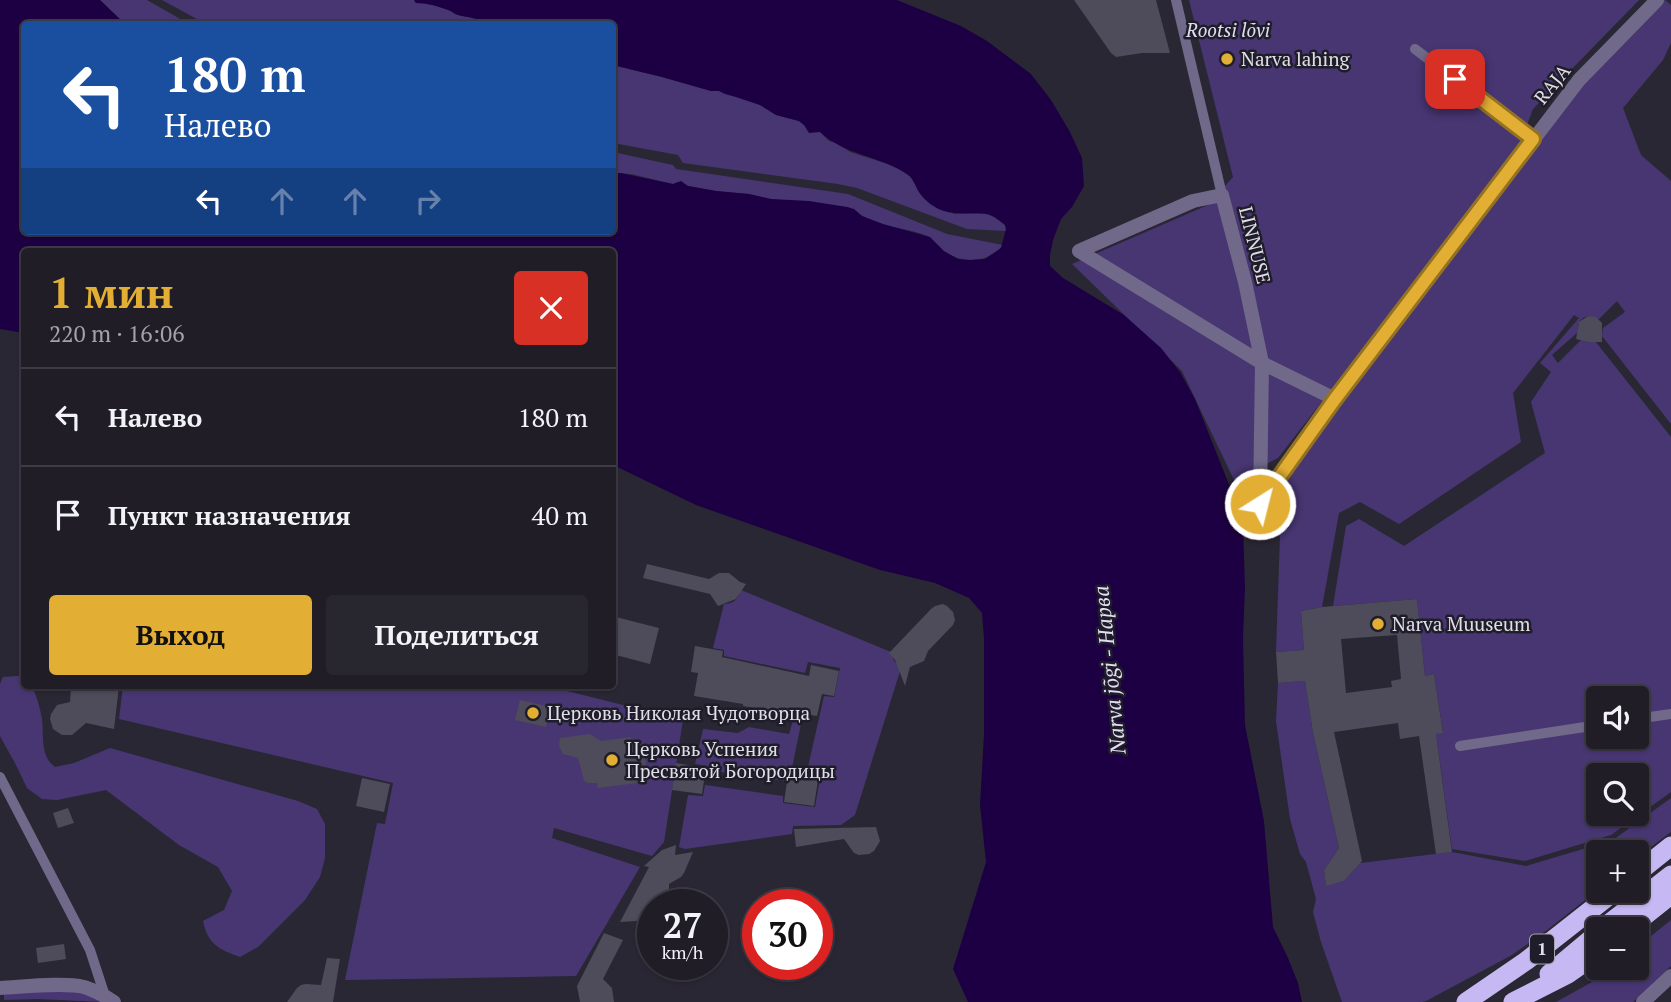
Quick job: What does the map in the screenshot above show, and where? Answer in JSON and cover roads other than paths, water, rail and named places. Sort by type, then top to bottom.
[{"type":"highway","points":[[1649,864],[1671,846]]},
{"type":"highway","points":[[1617,917],[1671,875]]},
{"type":"highway","points":[[1643,917],[1671,895]]},
{"type":"highway","name":"1","points":[[1466,1002],[1526,961],[1600,903]]},
{"type":"highway","name":"1","points":[[1513,1002],[1531,993],[1552,971],[1586,943]]},
{"type":"highway","points":[[1531,993],[1586,961]]},
{"type":"street","name":"RAJA","points":[[1260,504],[1335,399],[1579,80],[1657,0]]},
{"type":"street","points":[[1222,195],[1192,201],[1079,251],[1262,363],[1335,399]]},
{"type":"street","name":"LINNUSE","points":[[1222,195],[1245,282],[1262,363],[1260,504]]},
{"type":"street","points":[[1643,1002],[1671,976]]},
{"type":"street","points":[[0,988],[83,987],[109,999]]},
{"type":"lane","name":"LINNUSE","points":[[1175,0],[1222,195]]},
{"type":"lane","points":[[1415,49],[1533,139]]},
{"type":"lane","points":[[1649,717],[1671,714]]},
{"type":"lane","points":[[1460,746],[1586,727]]},
{"type":"lane","points":[[0,777],[90,950],[109,999]]},
{"type":"water","name":"Narva jõgi - Нарва","points":[[0,0],[100,0],[122,21],[21,21],[21,235],[616,235],[616,173],[621,173],[673,184],[681,181],[688,186],[716,191],[847,207],[883,224],[930,237],[944,251],[958,259],[985,259],[1001,248],[1006,229],[996,218],[982,213],[950,212],[937,208],[924,198],[907,174],[840,146],[820,132],[809,133],[799,121],[776,115],[760,105],[719,91],[616,66],[616,21],[483,21],[457,15],[436,6],[416,3],[414,0],[897,0],[961,26],[987,41],[1031,74],[1051,100],[1082,158],[1084,186],[1072,207],[1061,219],[1053,240],[1050,266],[1063,278],[1124,315],[1161,348],[1180,372],[1195,399],[1234,497],[1243,527],[1245,725],[1264,821],[1273,927],[1298,983],[1302,1002],[968,1002],[953,969],[986,862],[980,805],[984,734],[982,613],[969,598],[935,583],[880,570],[696,505],[616,466],[616,248],[21,248],[21,332],[0,329]]},
{"type":"place","name":"Narva lahing","points":[[1227,59]]},
{"type":"place","name":"Narva Muuseum","points":[[1378,624]]},
{"type":"place","name":"Церковь Николая Чудотворца","points":[[533,713]]},
{"type":"place","name":"Церковь Успения Пресвятой Богородицы","points":[[612,760]]},
{"type":"park label","name":"Rootsi lõvi","points":[[1228,30]]}]
